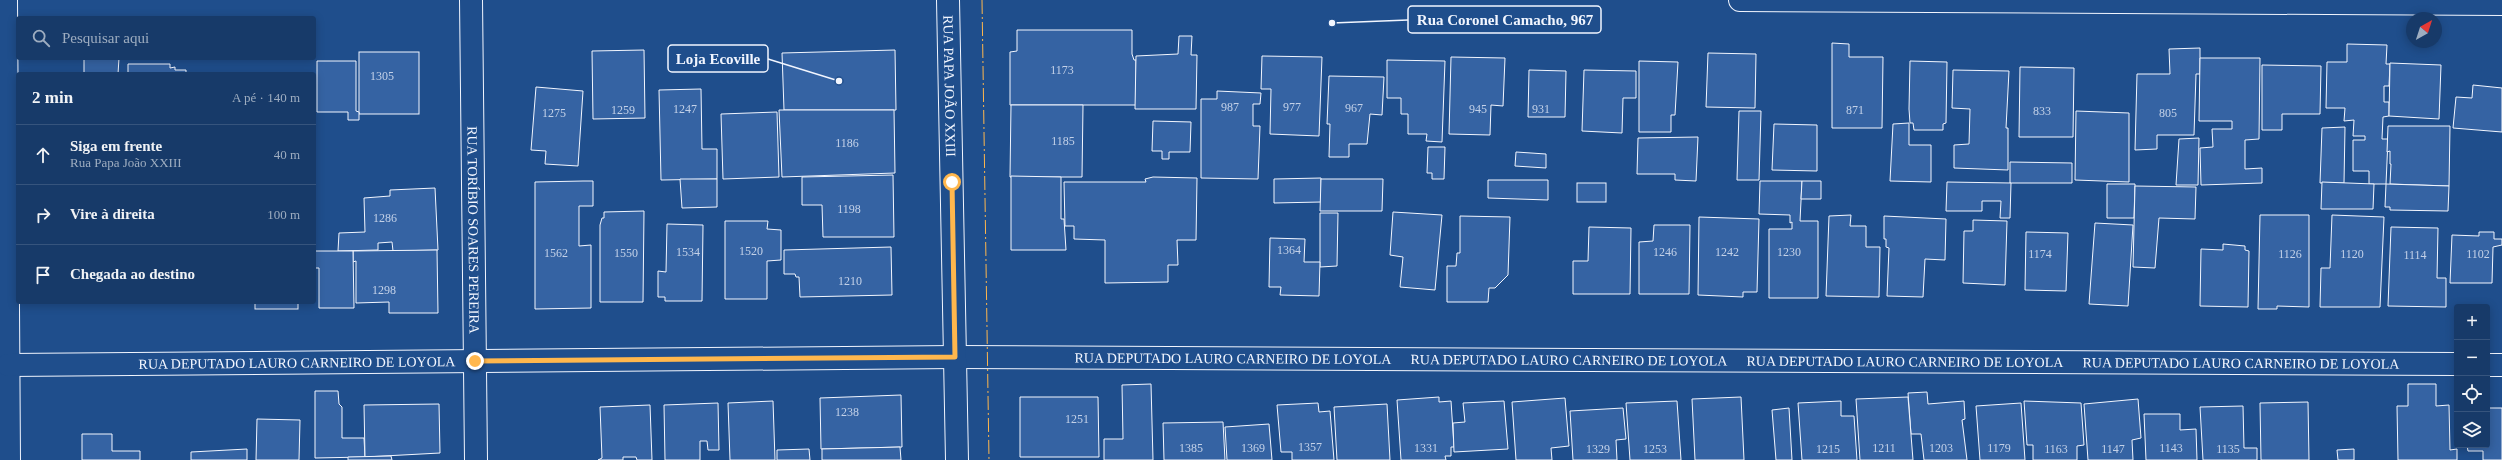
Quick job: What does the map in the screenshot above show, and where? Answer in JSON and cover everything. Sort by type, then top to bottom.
[{"type":"street","points":[[6,0],[9,460]]},
{"type":"street","name":"RUA TORÍBIO SOARES PEREIRA","points":[[471,0],[476,460]]},
{"type":"street","name":"RUA PAPA JOÃO XXIII","points":[[948,0],[957,460]]},
{"type":"street","points":[[1740,0],[2502,4]]},
{"type":"street","name":"RUA DEPUTADO LAURO CARNEIRO DE LOYOLA","points":[[8,365],[955,357],[2454,364]]},
{"type":"street","points":[[2490,365],[2502,365]]},
{"type":"building","points":[[1017,30],[1132,30],[1132,54],[1134,60],[1136,60],[1136,105],[1010,105],[1010,52],[1017,51]]},
{"type":"building","points":[[1179,36],[1192,36],[1191,55],[1197,55],[1196,109],[1135,109],[1136,56],[1178,54]]},
{"type":"building","points":[[1832,43],[1849,44],[1849,57],[1883,57],[1882,128],[1832,128]]},
{"type":"building","points":[[2347,44],[2387,45],[2386,64],[2390,64],[2389,86],[2384,86],[2384,102],[2389,102],[2389,116],[2383,117],[2382,139],[2388,139],[2386,184],[2369,184],[2369,171],[2353,171],[2353,140],[2365,140],[2365,136],[2353,136],[2354,120],[2344,121],[2345,108],[2326,108],[2327,62],[2347,62]]},
{"type":"building","points":[[2200,48],[2200,74],[2196,74],[2194,135],[2157,135],[2157,149],[2135,150],[2137,74],[2170,74],[2169,49]]},
{"type":"building","points":[[644,50],[645,118],[593,119],[592,51]]},
{"type":"building","points":[[895,50],[896,110],[784,110],[782,53]]},
{"type":"building","points":[[359,52],[419,52],[419,114],[359,114]]},
{"type":"building","points":[[1708,53],[1756,54],[1755,108],[1706,107]]},
{"type":"building","points":[[1262,56],[1322,57],[1319,136],[1270,134],[1271,89],[1261,89]]},
{"type":"building","points":[[1451,57],[1505,58],[1503,106],[1491,105],[1490,135],[1449,134]]},
{"type":"building","points":[[2200,58],[2260,58],[2259,139],[2245,140],[2245,169],[2262,168],[2262,183],[2201,185],[2200,148],[2213,147],[2212,129],[2232,129],[2232,121],[2199,121]]},
{"type":"building","points":[[84,60],[119,60],[118,72],[84,72]]},
{"type":"building","points":[[1387,60],[1445,61],[1442,142],[1426,141],[1427,134],[1408,134],[1408,114],[1401,114],[1401,98],[1387,98]]},
{"type":"building","points":[[317,61],[356,61],[356,111],[359,112],[359,120],[348,120],[348,112],[317,112]]},
{"type":"building","points":[[1639,61],[1678,62],[1675,115],[1671,115],[1671,132],[1639,132]]},
{"type":"building","points":[[1910,61],[1947,62],[1946,123],[1943,124],[1943,130],[1914,130],[1913,123],[1910,123]]},
{"type":"building","points":[[2390,63],[2441,65],[2439,119],[2389,116]]},
{"type":"building","points":[[128,64],[170,64],[170,68],[175,67],[175,70],[186,70],[186,72],[128,72]]},
{"type":"building","points":[[2262,65],[2321,66],[2320,114],[2282,114],[2282,130],[2262,130]]},
{"type":"building","points":[[2020,67],[2074,68],[2073,137],[2019,137]]},
{"type":"building","points":[[1529,70],[1566,71],[1565,117],[1528,117]]},
{"type":"building","points":[[1584,70],[1636,71],[1636,98],[1623,98],[1622,133],[1582,131]]},
{"type":"building","points":[[1953,70],[2009,71],[2006,128],[2008,128],[2008,170],[1954,168],[1954,145],[1969,144],[1970,109],[1952,108]]},
{"type":"building","points":[[1329,76],[1384,77],[1382,115],[1370,114],[1367,144],[1349,144],[1349,157],[1329,157],[1330,124],[1327,124]]},
{"type":"building","points":[[2473,85],[2502,88],[2502,132],[2453,128],[2456,97],[2472,98]]},
{"type":"building","points":[[536,87],[583,91],[578,166],[545,164],[546,151],[531,150]]},
{"type":"building","points":[[701,89],[702,149],[717,149],[717,179],[661,180],[659,90]]},
{"type":"building","points":[[1217,91],[1261,93],[1260,104],[1253,104],[1253,126],[1260,126],[1258,179],[1201,178],[1201,99],[1217,99]]},
{"type":"building","points":[[1011,105],[1083,105],[1082,177],[1010,177]]},
{"type":"building","points":[[779,110],[894,110],[895,173],[782,177]]},
{"type":"building","points":[[1739,111],[1761,111],[1759,180],[1737,180]]},
{"type":"building","points":[[2076,111],[2129,113],[2129,182],[2075,180]]},
{"type":"building","points":[[777,112],[779,177],[723,179],[721,114]]},
{"type":"building","points":[[1153,121],[1191,122],[1190,152],[1169,152],[1169,159],[1162,159],[1162,151],[1152,151]]},
{"type":"building","points":[[1909,123],[1909,145],[1931,145],[1931,182],[1890,181],[1893,124]]},
{"type":"building","points":[[1774,124],[1817,125],[1817,171],[1772,170]]},
{"type":"building","points":[[2388,126],[2450,126],[2449,186],[2390,184],[2390,151],[2387,152]]},
{"type":"building","points":[[2345,127],[2344,183],[2320,183],[2322,128]]},
{"type":"building","points":[[1698,137],[1696,181],[1675,180],[1675,174],[1637,174],[1638,138]]},
{"type":"building","points":[[2199,138],[2198,185],[2176,185],[2179,139]]},
{"type":"building","points":[[1428,147],[1445,147],[1444,179],[1432,179],[1432,173],[1427,173]]},
{"type":"building","points":[[1516,152],[1546,154],[1546,168],[1515,166]]},
{"type":"building","points":[[2010,162],[2072,163],[2072,183],[2010,183]]},
{"type":"building","points":[[893,175],[894,237],[823,237],[822,205],[802,205],[802,177]]},
{"type":"building","points":[[1011,176],[1061,177],[1061,219],[1064,219],[1066,250],[1011,250]]},
{"type":"building","points":[[1153,177],[1197,178],[1196,240],[1177,240],[1178,265],[1168,265],[1168,282],[1105,283],[1105,240],[1074,239],[1074,226],[1065,226],[1064,182],[1146,182],[1145,179]]},
{"type":"building","points":[[1321,178],[1321,202],[1274,203],[1274,179]]},
{"type":"building","points":[[680,179],[717,179],[717,207],[682,208]]},
{"type":"building","points":[[1321,179],[1383,179],[1382,211],[1320,211]]},
{"type":"building","points":[[1488,180],[1548,180],[1548,200],[1488,198]]},
{"type":"building","points":[[593,181],[593,206],[579,206],[579,246],[591,245],[591,308],[535,309],[535,182]]},
{"type":"building","points":[[1760,181],[1802,181],[1800,221],[1818,221],[1818,298],[1769,298],[1769,229],[1792,229],[1792,222],[1790,223],[1790,215],[1759,214]]},
{"type":"building","points":[[1802,181],[1821,181],[1821,199],[1801,199]]},
{"type":"building","points":[[1947,182],[2011,183],[2010,218],[2000,218],[2001,201],[1982,201],[1982,211],[1946,211]]},
{"type":"building","points":[[2322,182],[2374,184],[2373,209],[2321,209]]},
{"type":"building","points":[[1577,183],[1606,183],[1606,202],[1577,202]]},
{"type":"building","points":[[2107,184],[2135,184],[2134,218],[2107,218]]},
{"type":"building","points":[[2386,184],[2449,186],[2448,211],[2390,210],[2390,207],[2385,207]]},
{"type":"building","points":[[2135,186],[2196,187],[2195,219],[2159,218],[2155,268],[2133,267]]},
{"type":"building","points":[[435,188],[438,250],[393,251],[392,242],[378,243],[378,250],[338,251],[339,233],[365,232],[364,198],[390,196],[390,190]]},
{"type":"building","points":[[644,211],[643,302],[600,302],[600,225],[602,218],[604,218],[604,212]]},
{"type":"building","points":[[1393,212],[1442,215],[1435,290],[1400,287],[1403,257],[1390,255]]},
{"type":"building","points":[[1320,213],[1338,213],[1337,266],[1320,267]]},
{"type":"building","points":[[1851,215],[1850,226],[1866,226],[1866,247],[1880,247],[1879,297],[1826,296],[1829,216]]},
{"type":"building","points":[[2260,215],[2309,215],[2309,307],[2277,306],[2277,309],[2258,309]]},
{"type":"building","points":[[2332,215],[2384,217],[2380,307],[2320,307],[2321,268],[2330,268]]},
{"type":"building","points":[[1460,216],[1510,217],[1508,275],[1495,288],[1489,288],[1488,302],[1447,302],[1447,266],[1456,266],[1457,253],[1460,253]]},
{"type":"building","points":[[1884,216],[1946,219],[1945,260],[1925,259],[1923,297],[1887,296],[1889,248],[1886,247],[1886,239],[1884,239]]},
{"type":"building","points":[[1699,217],[1759,219],[1757,292],[1743,292],[1743,297],[1698,295]]},
{"type":"building","points":[[1973,220],[2007,221],[2005,285],[1963,283],[1964,231],[1973,231]]},
{"type":"building","points":[[725,221],[768,221],[767,229],[781,230],[781,260],[767,261],[767,299],[725,299]]},
{"type":"building","points":[[2095,223],[2133,225],[2128,306],[2089,304]]},
{"type":"building","points":[[667,224],[703,225],[702,301],[665,301],[665,297],[658,297],[658,271],[666,272]]},
{"type":"building","points":[[1654,225],[1690,225],[1689,294],[1639,294],[1639,242],[1653,241]]},
{"type":"building","points":[[1589,227],[1631,228],[1630,294],[1573,294],[1573,261],[1588,261]]},
{"type":"building","points":[[2391,227],[2438,228],[2437,278],[2446,278],[2446,307],[2388,306]]},
{"type":"building","points":[[2026,232],[2068,233],[2066,291],[2025,290]]},
{"type":"building","points":[[2479,232],[2494,232],[2494,239],[2502,239],[2502,245],[2493,247],[2492,283],[2450,283],[2452,235],[2479,236]]},
{"type":"building","points":[[1270,238],[1305,239],[1304,262],[1320,262],[1319,296],[1280,295],[1281,287],[1269,287]]},
{"type":"building","points":[[2223,244],[2245,246],[2245,250],[2249,251],[2248,307],[2200,306],[2201,249],[2223,250]]},
{"type":"building","points":[[891,247],[892,295],[800,297],[799,277],[796,277],[795,274],[784,274],[784,250]]},
{"type":"building","points":[[437,250],[438,313],[389,313],[389,302],[356,303],[356,261],[353,262],[353,251]]},
{"type":"building","points":[[316,251],[353,251],[354,308],[319,308],[319,268],[316,268]]},
{"type":"building","points":[[255,304],[298,304],[298,309],[255,309]]},
{"type":"building","points":[[1151,384],[1153,460],[1104,460],[1104,439],[1123,439],[1122,385]]},
{"type":"building","points":[[2408,384],[2436,384],[2436,406],[2449,405],[2450,450],[2457,449],[2457,460],[2398,460],[2397,406],[2408,406]]},
{"type":"building","points":[[315,391],[338,391],[339,404],[342,407],[342,438],[364,438],[365,457],[315,458]]},
{"type":"building","points":[[1927,392],[1928,404],[1964,401],[1965,419],[1962,420],[1967,460],[1924,460],[1921,434],[1911,434],[1908,393]]},
{"type":"building","points":[[901,395],[902,447],[821,449],[820,398]]},
{"type":"building","points":[[1020,397],[1098,397],[1099,457],[1020,457]]},
{"type":"building","points":[[1439,397],[1439,402],[1451,401],[1454,447],[1451,447],[1451,456],[1445,456],[1446,460],[1401,460],[1397,400]]},
{"type":"building","points":[[1741,397],[1744,460],[1695,460],[1692,399]]},
{"type":"building","points":[[1908,397],[1913,460],[1860,460],[1856,399]]},
{"type":"building","points":[[1565,398],[1569,446],[1551,448],[1552,460],[1516,460],[1512,402]]},
{"type":"building","points":[[2138,399],[2141,438],[2132,440],[2133,460],[2088,460],[2084,404]]},
{"type":"building","points":[[773,401],[775,460],[730,460],[728,403]]},
{"type":"building","points":[[1504,401],[1508,449],[1454,452],[1453,423],[1465,422],[1463,403]]},
{"type":"building","points":[[1677,401],[1681,460],[1630,460],[1626,403]]},
{"type":"building","points":[[1841,401],[1841,416],[1854,416],[1857,460],[1802,460],[1798,403]]},
{"type":"building","points":[[2024,401],[2081,403],[2084,445],[2077,446],[2077,460],[2033,460],[2033,445],[2027,445]]},
{"type":"building","points":[[2308,402],[2309,460],[2261,460],[2260,403]]},
{"type":"building","points":[[718,403],[719,450],[708,450],[707,441],[700,441],[700,460],[665,460],[664,405]]},
{"type":"building","points":[[1318,403],[1319,412],[1330,411],[1334,460],[1292,460],[1292,452],[1281,452],[1277,405]]},
{"type":"building","points":[[2021,403],[2025,460],[1980,460],[1976,406]]},
{"type":"building","points":[[439,404],[440,453],[365,457],[364,405]]},
{"type":"building","points":[[1387,404],[1390,460],[1337,460],[1334,407]]},
{"type":"building","points":[[650,405],[652,460],[637,460],[636,457],[623,457],[623,460],[598,460],[602,458],[600,407]]},
{"type":"building","points":[[2243,406],[2244,448],[2257,448],[2257,460],[2203,460],[2200,407]]},
{"type":"building","points":[[1623,408],[1626,439],[1616,440],[1617,460],[1573,460],[1570,411]]},
{"type":"building","points":[[1789,408],[1792,460],[1776,460],[1772,410]]},
{"type":"building","points":[[2490,408],[2502,408],[2502,460],[2483,460],[2483,451],[2468,451],[2468,448],[2490,448]]},
{"type":"building","points":[[2144,414],[2180,414],[2180,430],[2196,429],[2197,460],[2146,460]]},
{"type":"building","points":[[257,419],[300,420],[299,460],[256,460]]},
{"type":"building","points":[[1223,422],[1225,460],[1164,460],[1163,423]]},
{"type":"building","points":[[1269,424],[1272,460],[1227,460],[1225,427]]},
{"type":"building","points":[[82,434],[112,434],[112,451],[140,451],[140,460],[82,460]]},
{"type":"building","points":[[900,447],[901,460],[822,460],[822,449]]},
{"type":"building","points":[[247,449],[247,460],[191,460],[191,452]]},
{"type":"building","points":[[809,449],[810,460],[777,460],[777,450]]},
{"type":"building","points":[[2354,449],[2354,460],[2338,460],[2337,450]]},
{"type":"building","points":[[391,456],[392,460],[348,460],[348,457]]},
{"type":"power","points":[[982,0],[989,460]]},
{"type":"place","name":"Rua Coronel Camacho, 967","points":[[1332,23]]},
{"type":"place","name":"Loja Ecoville","points":[[839,81]]},
{"type":"route","points":[[475,361],[955,357],[952,182]]}]
